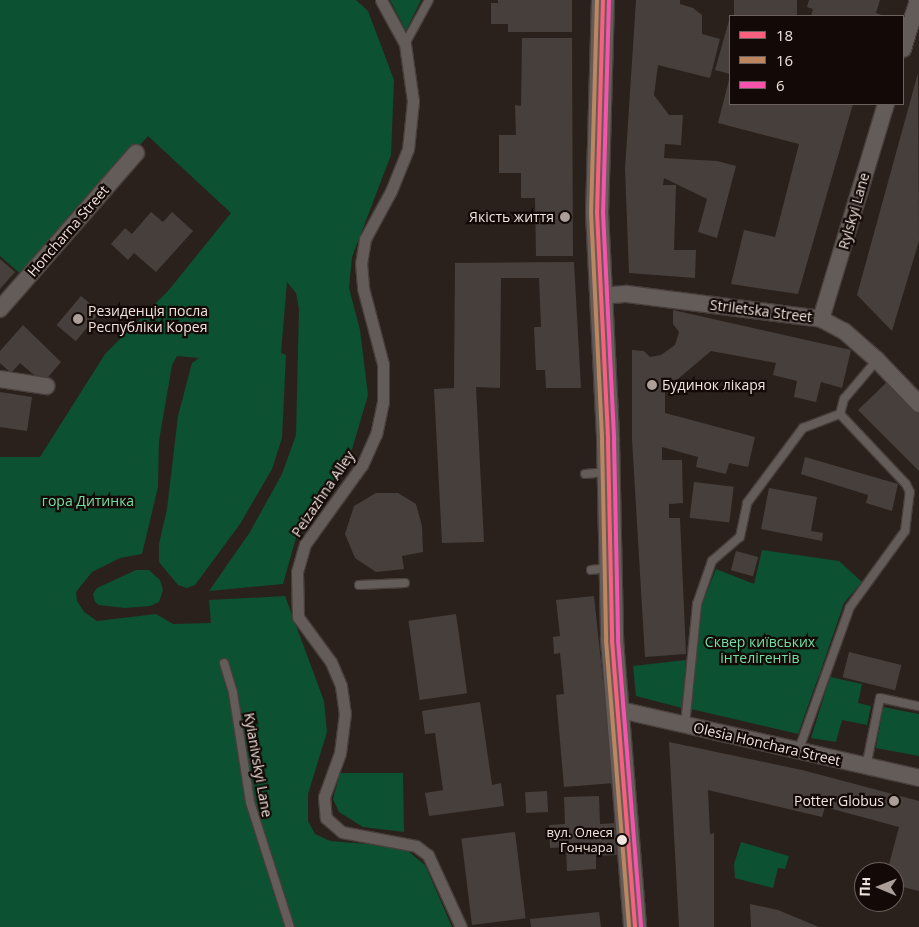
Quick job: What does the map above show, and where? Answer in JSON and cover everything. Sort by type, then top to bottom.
[{"type":"main road","points":[[603,0],[597,212],[609,472],[601,569],[616,709],[635,927]]},
{"type":"street","name":"Peizazhna Alley","points":[[382,0],[405,44],[413,101],[411,133],[391,191],[365,239],[361,263],[363,288],[383,364],[385,384],[380,418],[362,465],[306,544],[297,572],[298,617],[331,662],[341,686],[345,713],[340,753],[324,797],[326,818],[342,832],[416,846],[428,855],[461,927]]},
{"type":"street","points":[[904,46],[918,0]]},
{"type":"street","name":"Rylskyi Lane","points":[[821,319],[886,105]]},
{"type":"street","name":"Honcharna Street","points":[[0,309],[136,153]]},
{"type":"street","name":"Striletska Street","points":[[602,296],[627,294],[821,319],[844,331],[876,360],[919,404]]},
{"type":"street","points":[[0,379],[46,386]]},
{"type":"street","name":"Olesia Honchara Street","points":[[616,709],[798,752],[919,778]]},
{"type":"lane","points":[[405,44],[429,0]]},
{"type":"lane","points":[[840,414],[844,399],[876,360]]},
{"type":"lane","points":[[685,725],[697,604],[712,561],[740,537],[747,503],[803,428],[840,414]]},
{"type":"lane","points":[[798,752],[850,607],[906,531],[910,492],[906,484],[840,414]]},
{"type":"lane","points":[[585,474],[609,472]]},
{"type":"lane","points":[[359,585],[406,583]]},
{"type":"lane","name":"Kyianivskyi Lane","points":[[224,663],[234,693],[250,802],[290,927]]},
{"type":"lane","points":[[866,767],[880,698],[919,706]]},
{"type":"green space","name":"гора Дитинка","points":[[0,0],[356,0],[368,11],[394,80],[391,155],[352,257],[349,288],[360,330],[368,395],[350,456],[297,534],[283,584],[209,591],[250,532],[282,474],[296,435],[299,309],[296,293],[287,282],[281,353],[286,355],[282,438],[272,469],[240,524],[195,585],[187,588],[178,585],[159,562],[159,544],[167,509],[178,416],[192,363],[199,358],[177,356],[172,365],[159,441],[158,487],[142,554],[120,558],[92,572],[76,592],[77,601],[84,612],[97,621],[156,614],[173,624],[211,623],[209,600],[285,596],[324,701],[327,732],[308,794],[308,821],[315,834],[330,841],[403,847],[425,865],[452,927],[0,927],[0,457],[40,457],[105,354],[168,291],[231,213],[148,136],[23,276],[0,256]]},
{"type":"green space","points":[[390,0],[421,0],[406,31]]},
{"type":"green space","name":"Сквер київських інтелігентів","points":[[762,550],[839,561],[862,582],[844,603],[820,673],[821,677],[819,675],[798,734],[691,709],[701,606],[716,569],[754,584]]},
{"type":"green space","points":[[136,570],[149,570],[160,580],[163,590],[159,602],[150,606],[125,608],[99,605],[95,602],[93,594],[97,588]]},
{"type":"green space","points":[[686,660],[682,708],[636,696],[633,666]]},
{"type":"green space","points":[[830,677],[862,684],[858,703],[871,706],[867,725],[842,720],[836,742],[811,738]]},
{"type":"green space","points":[[883,707],[919,714],[919,756],[876,748]]},
{"type":"green space","points":[[340,773],[403,773],[404,832],[363,827],[339,812],[333,799]]},
{"type":"green space","points":[[741,842],[789,856],[785,869],[778,868],[773,888],[735,878],[734,864]]},
{"type":"building","points":[[498,0],[572,0],[572,32],[508,32],[508,24],[491,24],[491,3],[498,3]]},
{"type":"building","points":[[636,0],[680,0],[680,4],[693,8],[702,15],[702,34],[720,39],[710,78],[658,65],[654,95],[669,115],[683,115],[681,145],[665,144],[664,158],[717,161],[736,166],[717,238],[698,232],[707,199],[664,178],[663,185],[676,185],[674,250],[696,250],[695,278],[629,273],[625,169]]},
{"type":"building","points":[[734,0],[797,0],[797,15],[734,15]]},
{"type":"building","points":[[809,0],[880,0],[876,13],[882,15],[811,15],[813,9],[807,7]]},
{"type":"building","points":[[729,21],[729,74],[715,70]]},
{"type":"building","points":[[522,38],[572,38],[573,256],[536,256],[535,198],[521,198],[521,173],[499,173],[499,135],[516,135],[515,105],[521,106]]},
{"type":"building","points":[[918,73],[919,241],[892,331],[857,295]]},
{"type":"building","points":[[729,80],[729,105],[853,105],[798,294],[731,284],[744,230],[775,237],[799,144],[718,123]]},
{"type":"building","points":[[151,212],[163,222],[172,212],[193,231],[156,272],[134,253],[128,260],[111,244],[125,228],[132,234]]},
{"type":"building","points":[[0,259],[15,272],[0,289]]},
{"type":"building","points":[[574,262],[581,388],[546,388],[545,370],[536,370],[534,327],[541,327],[539,278],[501,278],[500,388],[476,387],[484,542],[442,543],[434,389],[454,388],[455,263]]},
{"type":"building","name":"Резиденція посла Республіки Корея","points":[[81,296],[100,312],[76,341],[57,325]]},
{"type":"building","points":[[673,310],[851,350],[842,388],[821,382],[816,402],[794,397],[797,381],[773,375],[776,363],[711,351],[665,390],[665,413],[755,437],[748,467],[729,463],[726,474],[696,467],[698,457],[662,447],[662,460],[682,460],[683,503],[669,504],[669,518],[680,518],[686,654],[645,657],[632,439],[632,350],[644,351],[650,357],[661,355],[675,345],[679,332],[673,324]]},
{"type":"building","points":[[23,325],[61,362],[43,383],[20,363],[11,373],[0,363],[0,351]]},
{"type":"building","points":[[889,380],[919,411],[919,471],[858,410]]},
{"type":"building","points":[[0,392],[32,397],[27,431],[0,427]]},
{"type":"building","points":[[805,457],[898,484],[892,511],[866,503],[868,495],[801,474]]},
{"type":"building","points":[[694,482],[734,487],[729,523],[690,518]]},
{"type":"building","points":[[769,488],[817,497],[811,531],[823,533],[822,541],[761,529]]},
{"type":"building","points":[[376,493],[398,493],[416,504],[422,526],[423,552],[402,556],[404,569],[376,572],[355,558],[345,534],[354,506]]},
{"type":"building","points":[[736,551],[758,557],[753,576],[731,570]]},
{"type":"building","points":[[594,596],[614,783],[564,787],[556,695],[564,694],[560,653],[554,654],[553,637],[560,636],[556,600]]},
{"type":"building","points":[[456,614],[467,693],[420,700],[408,621]]},
{"type":"building","points":[[849,652],[901,665],[895,690],[843,677]]},
{"type":"building","points":[[480,702],[492,785],[501,783],[504,806],[429,816],[425,793],[443,790],[435,733],[425,734],[422,711]]},
{"type":"building","points":[[669,742],[802,770],[919,801],[919,891],[904,887],[904,862],[890,862],[899,827],[825,807],[822,817],[708,790],[710,834],[714,833],[714,927],[679,927]]},
{"type":"building","points":[[547,791],[548,812],[526,813],[525,792]]},
{"type":"building","points":[[599,796],[600,824],[616,823],[617,855],[596,856],[596,869],[567,871],[566,847],[550,848],[549,825],[565,824],[564,797]]},
{"type":"building","points":[[515,832],[526,918],[472,925],[461,839]]},
{"type":"building","points":[[750,904],[778,910],[819,927],[751,927]]},
{"type":"building","points":[[599,912],[601,927],[531,927],[530,919]]},
{"type":"transit line","name":"16","points":[[597,0],[591,212],[602,441],[606,640],[629,927]]},
{"type":"transit line","name":"18","points":[[603,0],[597,212],[608,441],[612,640],[635,927]]},
{"type":"transit line","name":"6","points":[[609,0],[603,212],[614,441],[618,640],[641,927]]},
{"type":"place","name":"Якість життя","points":[[565,217]]},
{"type":"place","name":"Резиденція посла Республіки Корея","points":[[78,319]]},
{"type":"place","name":"Будинок лікаря","points":[[652,385]]},
{"type":"place","name":"Potter Globus","points":[[894,801]]},
{"type":"place","name":"вул. Олеся Гончара","points":[[622,840]]}]
